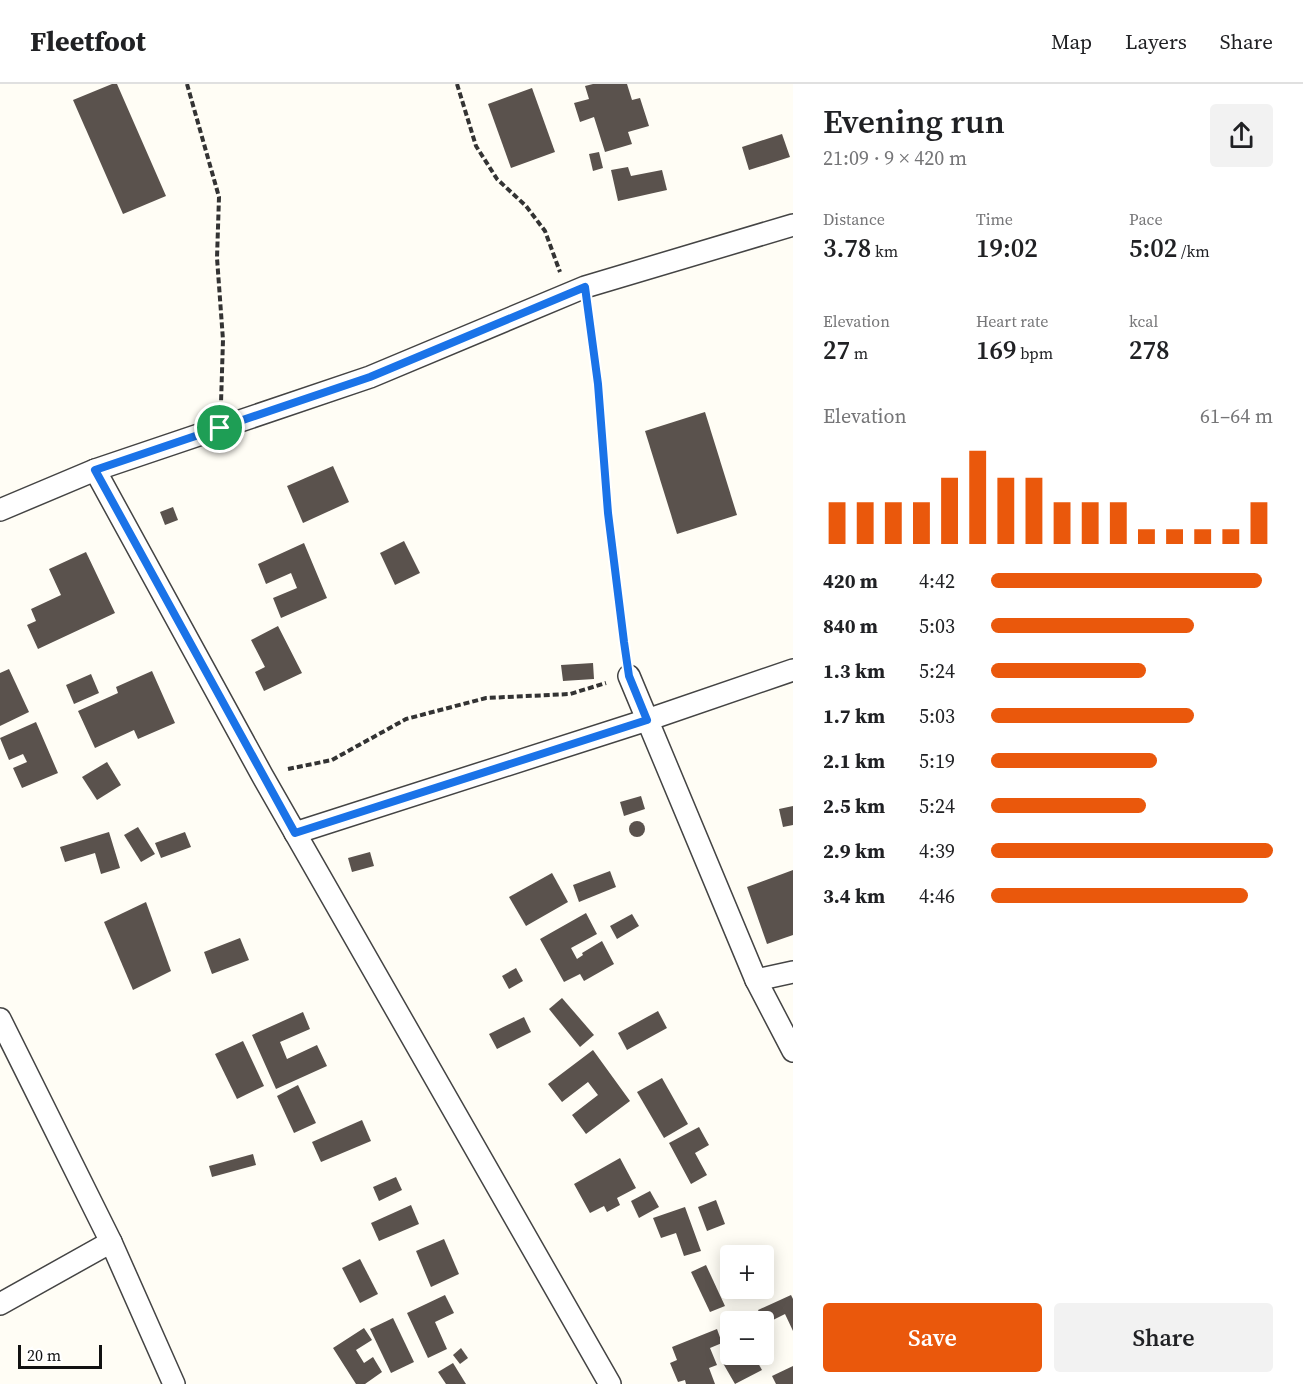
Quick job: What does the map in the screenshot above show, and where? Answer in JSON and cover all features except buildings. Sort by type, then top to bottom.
[{"type":"street","points":[[0,510],[95,470],[370,377],[576,291],[793,225]]},
{"type":"street","points":[[95,470],[262,775],[610,1384]]},
{"type":"street","points":[[295,833],[647,720],[793,670]]},
{"type":"street","points":[[629,676],[756,980],[793,1051]]},
{"type":"street","points":[[756,980],[793,972]]},
{"type":"street","points":[[0,1019],[111,1242],[174,1384]]},
{"type":"street","points":[[0,1305],[111,1242]]},
{"type":"path","points":[[187,84],[219,197],[217,258],[223,340],[220,428]]},
{"type":"path","points":[[262,775],[332,759],[406,719],[486,698],[570,694],[629,676],[608,513],[598,384],[576,291],[544,231],[526,206],[497,179],[476,146],[457,84]]},
{"type":"route","points":[[585,287],[598,384],[608,513],[624,642],[629,676],[647,720],[295,833],[95,470],[220,428],[370,377],[585,287]]}]
